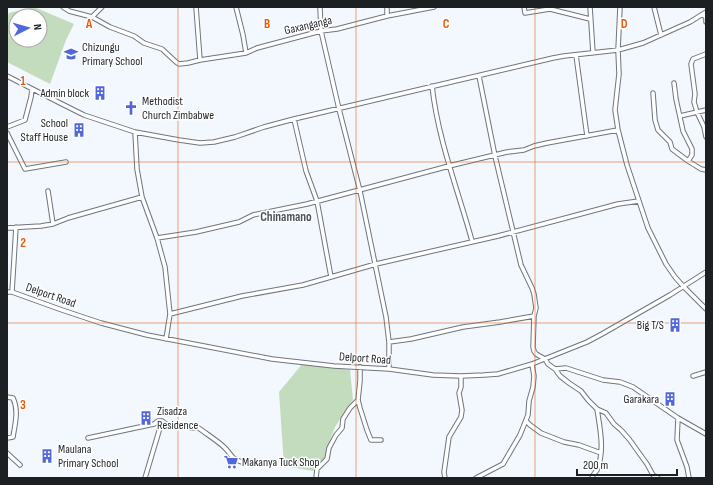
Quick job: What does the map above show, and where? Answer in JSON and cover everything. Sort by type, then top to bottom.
[{"type":"street","points":[[63,7],[70,11],[92,16],[102,7]]},
{"type":"street","points":[[196,7],[200,60]]},
{"type":"street","points":[[236,7],[246,53]]},
{"type":"street","points":[[320,7],[322,31],[376,264],[386,317],[389,342],[389,369]]},
{"type":"street","points":[[387,7],[388,16]]},
{"type":"street","name":"Gaxanganga","points":[[92,16],[110,27],[134,36],[144,43],[162,49],[179,64],[246,53],[257,48],[322,31],[434,7]]},
{"type":"street","points":[[524,7],[525,13],[550,8],[590,19]]},
{"type":"street","points":[[590,7],[593,53]]},
{"type":"street","points":[[620,7],[618,50],[619,74],[615,110],[618,130],[627,165],[652,236],[666,264],[682,286],[706,309]]},
{"type":"street","points":[[654,7],[661,35]]},
{"type":"street","points":[[7,76],[84,115],[135,132],[200,143],[214,142],[294,119],[553,58],[618,50],[643,44],[705,13],[706,22]]},
{"type":"street","points":[[706,54],[691,61],[695,94],[694,102],[704,127],[706,137]]},
{"type":"street","points":[[576,55],[587,136]]},
{"type":"street","points":[[479,76],[495,156],[521,265],[534,294],[536,308],[534,316],[534,351],[536,354],[545,359],[560,376],[581,391],[597,409],[606,413],[614,424],[629,439],[653,475],[658,478]]},
{"type":"street","points":[[674,83],[683,131],[692,149],[692,155],[688,161]]},
{"type":"street","points":[[432,86],[434,102],[449,166],[472,241]]},
{"type":"street","points":[[7,127],[24,120],[32,89]]},
{"type":"street","points":[[653,94],[655,120],[658,130],[670,142],[672,149],[688,161],[701,169],[706,170]]},
{"type":"street","points":[[680,116],[706,110]]},
{"type":"street","points":[[294,119],[306,172],[317,201],[331,277]]},
{"type":"street","points":[[157,238],[196,232],[239,222],[253,214],[307,204],[507,152],[524,150],[546,143],[618,130]]},
{"type":"street","points":[[135,132],[137,169],[142,197],[157,238],[165,267],[170,314],[166,338]]},
{"type":"street","points":[[7,133],[25,169],[66,162]]},
{"type":"street","points":[[48,191],[53,224]]},
{"type":"street","points":[[7,228],[53,224],[68,218],[142,197]]},
{"type":"street","points":[[170,314],[242,296],[303,285],[376,264],[639,201]]},
{"type":"street","points":[[12,292],[16,227]]},
{"type":"street","name":"Delport Road","points":[[7,292],[12,292],[62,310],[147,335],[272,359],[334,366],[389,369],[433,375],[484,376],[498,374],[532,364],[587,342],[670,295],[706,272]]},
{"type":"street","points":[[389,342],[411,339],[463,326],[534,316]]},
{"type":"street","points":[[476,478],[503,464],[520,435],[528,415],[529,401],[533,387],[534,376],[532,364]]},
{"type":"street","points":[[360,368],[358,400],[360,408],[372,440],[381,440]]},
{"type":"street","points":[[555,369],[566,368],[603,380],[620,382],[633,387],[678,418],[706,434]]},
{"type":"street","points":[[693,376],[706,372]]},
{"type":"street","points":[[445,478],[444,472],[449,437],[461,417],[461,376]]},
{"type":"street","points":[[7,397],[13,398],[17,413],[13,437],[7,438]]},
{"type":"street","points":[[316,478],[317,469],[327,459],[329,448],[336,435],[342,428],[344,419],[350,408],[358,400]]},
{"type":"street","points":[[592,478],[601,453],[601,437],[597,409]]},
{"type":"street","points":[[678,418],[677,440],[687,467],[689,478]]},
{"type":"street","points":[[88,438],[162,421]]},
{"type":"street","points":[[162,421],[170,427],[185,426],[200,428],[226,450],[236,461],[242,462]]},
{"type":"street","points":[[145,478],[162,421]]},
{"type":"street","points":[[526,421],[530,426],[564,442],[579,445],[601,453]]},
{"type":"street","points":[[7,453],[20,465]]},
{"type":"green space","points":[[48,13],[74,24],[66,40],[50,84],[7,62],[8,14],[8,48],[48,48]]},
{"type":"green space","points":[[303,363],[350,370],[353,400],[335,427],[325,459],[313,471],[284,466],[279,392]]},
{"type":"place","name":"Chizungu Primary School","points":[[71,54]]},
{"type":"place","name":"Admin block","points":[[100,93]]},
{"type":"place","name":"Methodist Church Zimbabwe","points":[[131,108]]},
{"type":"place","name":"School Staff House","points":[[79,130]]},
{"type":"place","name":"Big T/S","points":[[675,325]]},
{"type":"place","name":"Garakara","points":[[670,399]]},
{"type":"place","name":"Zisadza Residence","points":[[146,418]]},
{"type":"place","name":"Maulana Primary School","points":[[47,456]]},
{"type":"place","name":"Makanya Tuck Shop","points":[[231,462]]},
{"type":"district","name":"Chinamano","points":[[286,216]]}]
